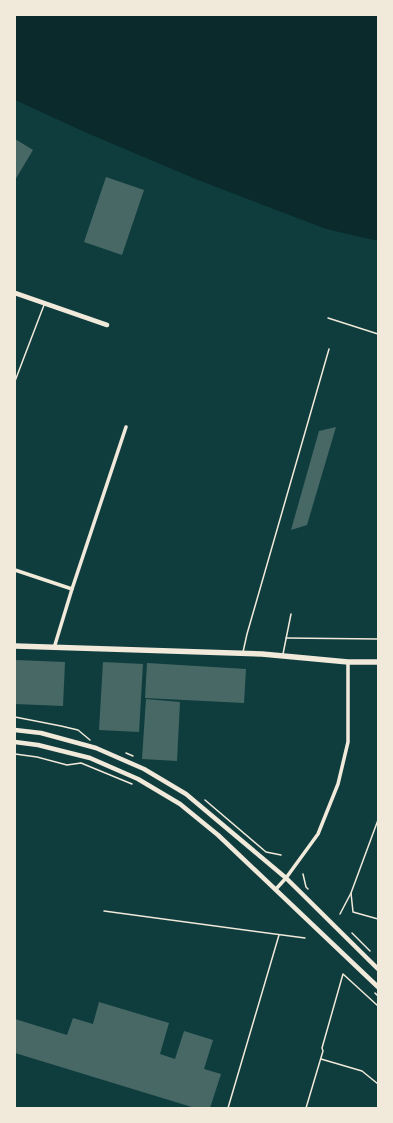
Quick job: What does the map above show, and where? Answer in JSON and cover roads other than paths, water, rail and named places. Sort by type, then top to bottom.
[{"type":"main road","points":[[15,646],[243,654],[348,662],[378,662]]},
{"type":"street","points":[[15,293],[107,325]]},
{"type":"street","points":[[54,648],[72,589],[126,428]]},
{"type":"street","points":[[15,570],[72,589]]},
{"type":"street","points":[[276,889],[286,878],[318,834],[338,784],[348,742],[348,662]]},
{"type":"street","points":[[15,730],[41,733],[96,748],[144,769],[186,794],[286,878],[378,969]]},
{"type":"street","points":[[15,742],[38,745],[90,758],[138,779],[180,804],[218,835],[378,988]]},
{"type":"lane","points":[[15,381],[44,303]]},
{"type":"lane","points":[[328,318],[378,334]]},
{"type":"lane","points":[[243,654],[247,634],[329,349]]},
{"type":"lane","points":[[282,656],[291,614]]},
{"type":"lane","points":[[286,638],[378,639]]},
{"type":"lane","points":[[340,914],[351,893],[378,820]]},
{"type":"lane","points":[[351,893],[353,912],[378,919]]},
{"type":"lane","points":[[104,911],[305,938]]},
{"type":"lane","points":[[228,1108],[280,935]]},
{"type":"lane","points":[[306,1108],[321,1059],[323,1051],[322,1048],[343,974],[378,1006]]},
{"type":"lane","points":[[321,1059],[362,1071],[378,1084]]},
{"type":"water","points":[[15,15],[378,15],[378,241],[326,229],[198,180],[87,133],[15,100]]}]
